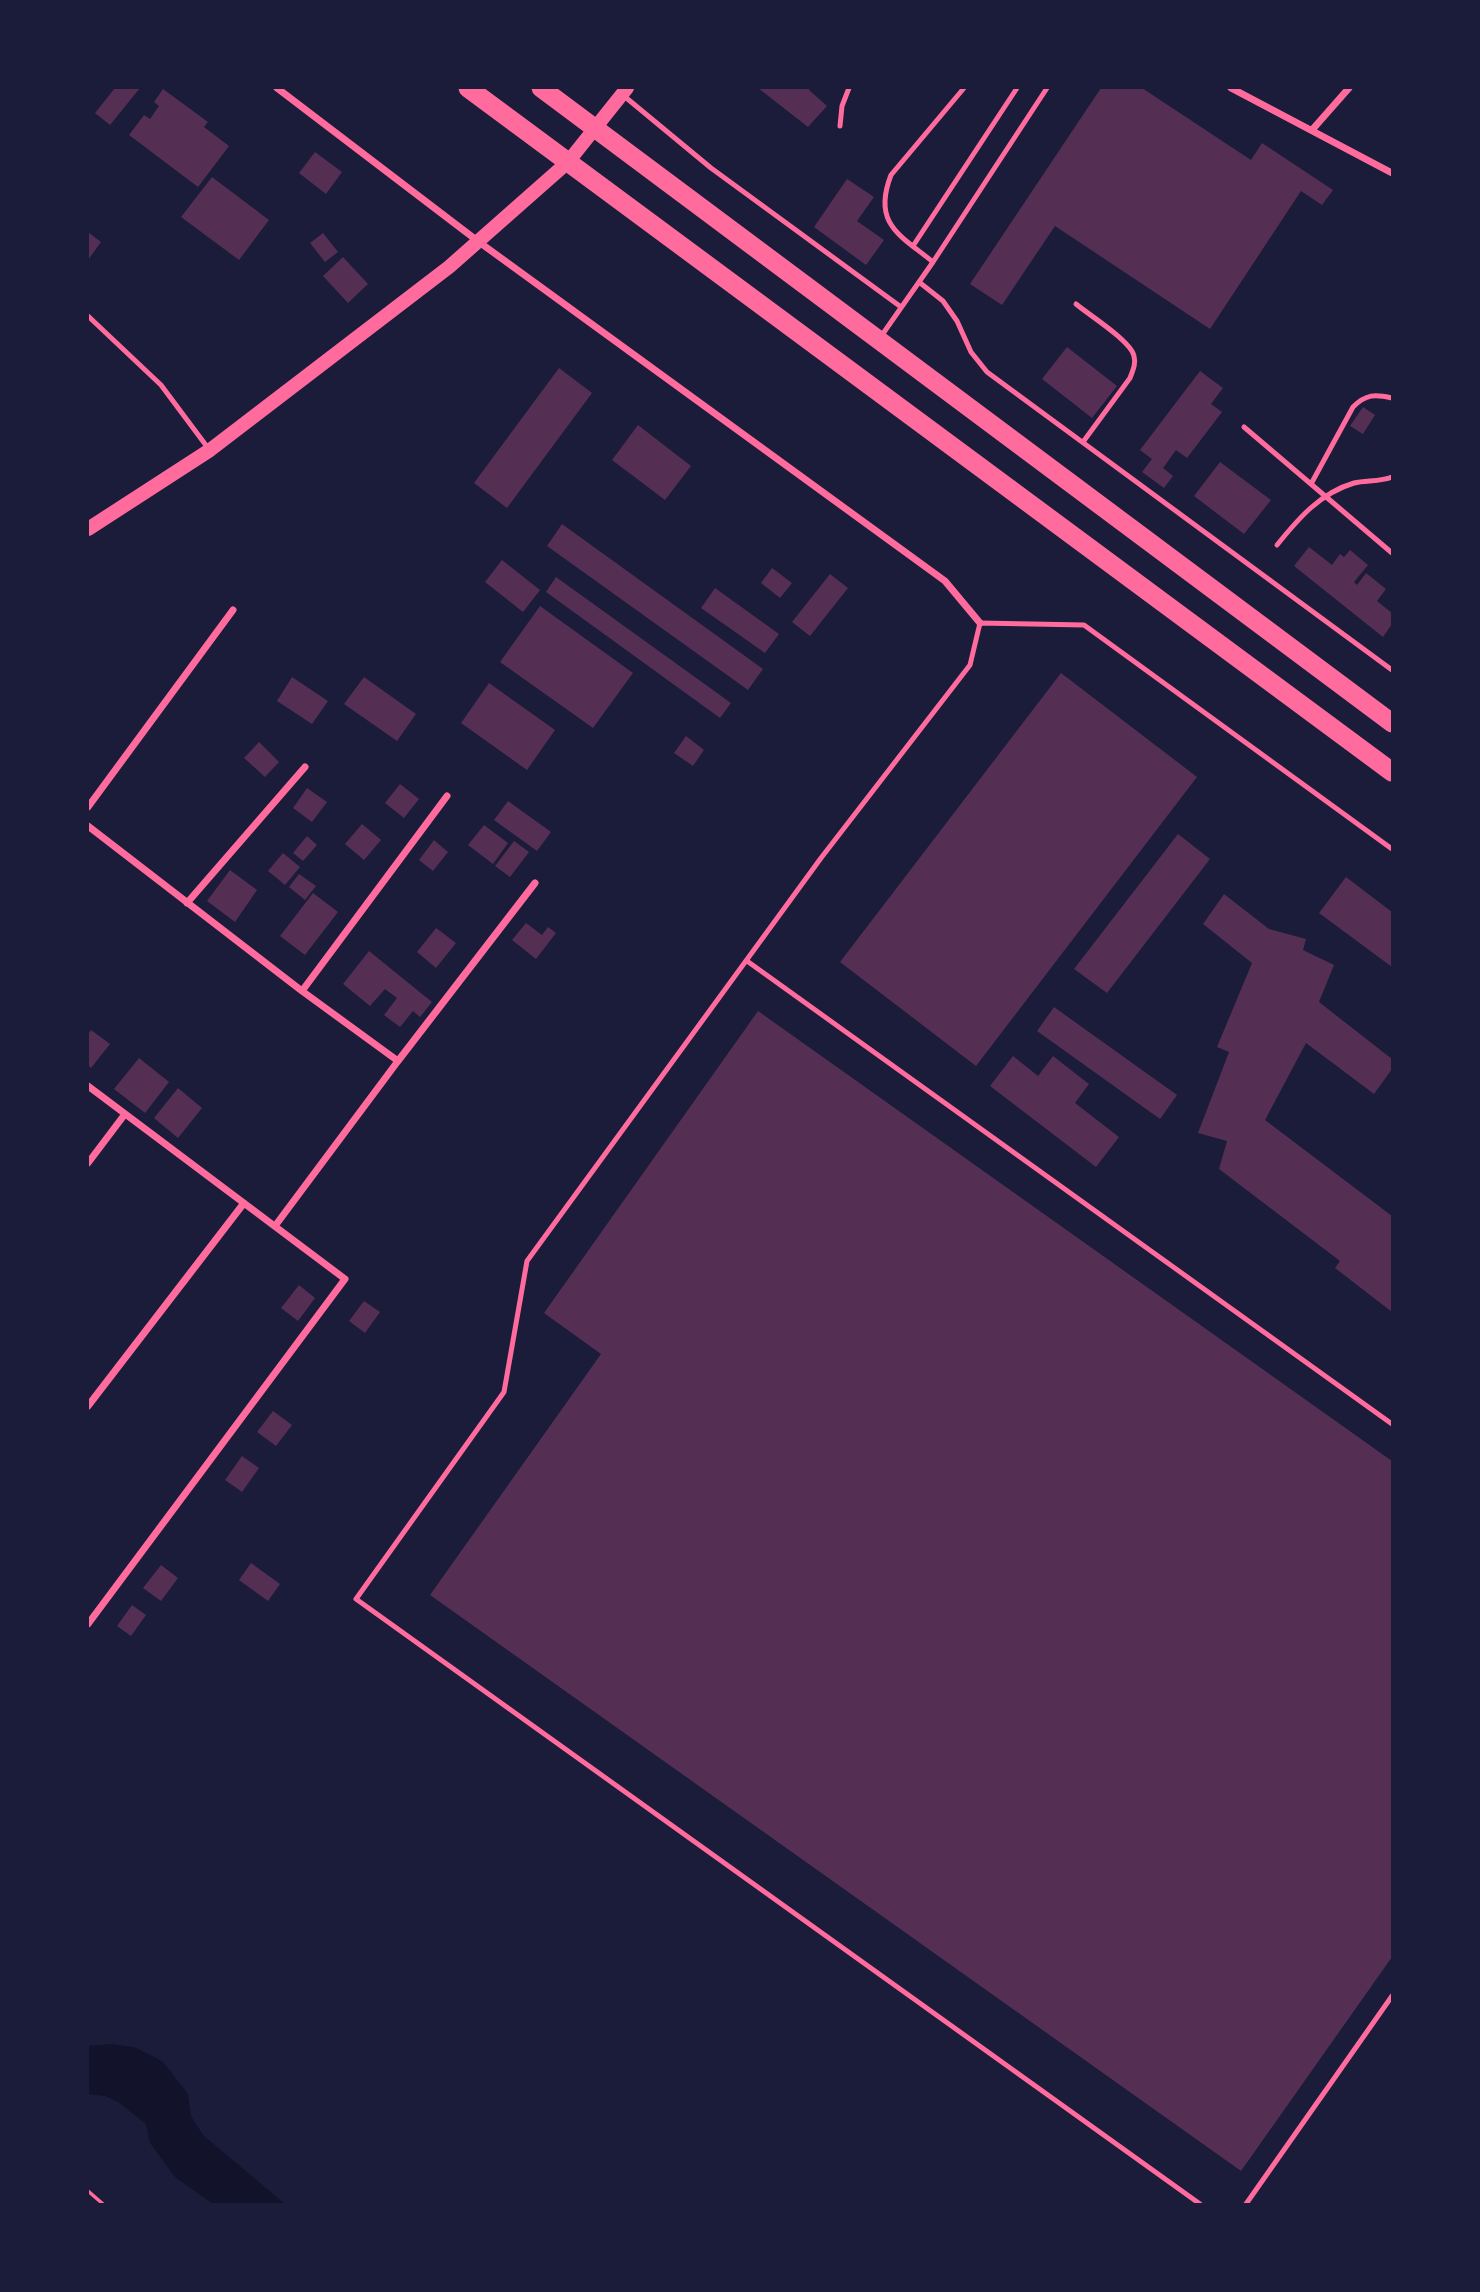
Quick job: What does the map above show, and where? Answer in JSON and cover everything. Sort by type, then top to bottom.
[{"type":"highway","points":[[468,88],[1392,772]]},
{"type":"highway","points":[[541,88],[1392,723]]},
{"type":"main road","points":[[88,528],[210,450],[479,242],[568,162],[624,91]]},
{"type":"street","points":[[277,88],[479,242],[945,581],[980,623]]},
{"type":"street","points":[[1231,88],[1392,173]]},
{"type":"street","points":[[1312,130],[1349,88]]},
{"type":"street","points":[[88,807],[233,610]]},
{"type":"street","points":[[187,903],[305,767]]},
{"type":"street","points":[[302,991],[447,796]]},
{"type":"street","points":[[88,826],[302,991],[398,1061]]},
{"type":"street","points":[[275,1226],[535,883]]},
{"type":"street","points":[[88,1086],[345,1279],[88,1624]]},
{"type":"street","points":[[88,1163],[125,1114]]},
{"type":"street","points":[[88,1406],[244,1203]]},
{"type":"lane","points":[[840,126],[842,106],[849,88]]},
{"type":"lane","points":[[933,262],[891,228],[884,211],[884,193],[891,176],[964,88]]},
{"type":"lane","points":[[914,246],[1017,88]]},
{"type":"lane","points":[[879,340],[1047,88]]},
{"type":"lane","points":[[624,91],[711,168],[901,307]]},
{"type":"lane","points":[[919,282],[943,301],[957,321],[971,352],[987,372],[1392,670]]},
{"type":"lane","points":[[1076,304],[1123,341],[1134,353],[1135,365],[1130,378],[1083,442]]},
{"type":"lane","points":[[88,316],[161,385],[210,450]]},
{"type":"lane","points":[[1311,484],[1353,407],[1363,397],[1375,394],[1392,398]]},
{"type":"lane","points":[[1244,427],[1392,552]]},
{"type":"lane","points":[[1277,545],[1302,514],[1326,496],[1354,483],[1392,477]]},
{"type":"lane","points":[[1200,2204],[356,1599],[504,1392],[527,1261],[821,858],[970,665],[980,623],[1084,625],[1392,849]]},
{"type":"lane","points":[[747,961],[1392,1424]]},
{"type":"lane","points":[[1245,2204],[1392,1996]]},
{"type":"path","points":[[88,2192],[103,2204]]},
{"type":"shaded area","points":[[110,2044],[134,2047],[162,2061],[188,2094],[191,2116],[203,2135],[285,2204],[213,2204],[175,2177],[150,2143],[146,2124],[118,2102],[105,2096],[88,2094],[88,2046]]},
{"type":"building","points":[[115,88],[140,88],[110,125],[95,113]]},
{"type":"building","points":[[758,88],[810,88],[809,90],[827,106],[808,127]]},
{"type":"building","points":[[1101,88],[1142,88],[1251,160],[1262,143],[1333,190],[1322,205],[1301,191],[1210,329],[1055,226],[1002,305],[970,284]]},
{"type":"building","points":[[163,89],[208,122],[204,127],[229,146],[198,187],[129,135],[144,115],[150,119],[159,106],[154,102]]},
{"type":"building","points":[[315,152],[342,172],[326,194],[299,173]]},
{"type":"building","points":[[212,177],[269,220],[239,260],[181,217]]},
{"type":"building","points":[[847,179],[874,197],[857,221],[884,240],[866,265],[814,227]]},
{"type":"building","points":[[88,232],[101,242],[88,260]]},
{"type":"building","points":[[323,233],[338,252],[325,262],[310,243]]},
{"type":"building","points":[[343,257],[368,284],[348,303],[323,276]]},
{"type":"building","points":[[1067,347],[1117,386],[1092,418],[1042,379]]},
{"type":"building","points":[[559,368],[592,393],[507,508],[474,483]]},
{"type":"building","points":[[1200,371],[1223,388],[1211,404],[1222,412],[1187,458],[1176,450],[1163,468],[1173,476],[1164,488],[1142,472],[1152,459],[1140,450]]},
{"type":"building","points":[[1363,407],[1375,415],[1363,434],[1350,426]]},
{"type":"building","points":[[638,425],[691,466],[665,500],[612,460]]},
{"type":"building","points":[[1220,462],[1271,500],[1244,534],[1194,496]]},
{"type":"building","points":[[562,524],[763,669],[748,690],[547,546]]},
{"type":"building","points":[[1309,547],[1332,565],[1340,554],[1344,557],[1350,550],[1368,565],[1354,582],[1357,585],[1366,573],[1386,589],[1377,601],[1392,613],[1392,624],[1383,637],[1294,566]]},
{"type":"building","points":[[502,560],[540,590],[523,612],[485,582]]},
{"type":"building","points":[[772,568],[792,583],[780,598],[761,583]]},
{"type":"building","points":[[830,574],[848,588],[810,636],[792,622]]},
{"type":"building","points":[[556,577],[731,703],[720,718],[546,592]]},
{"type":"building","points":[[715,588],[779,634],[765,653],[701,608]]},
{"type":"building","points":[[540,606],[633,673],[593,728],[500,662]]},
{"type":"building","points":[[1061,673],[1197,777],[976,1066],[840,962]]},
{"type":"building","points":[[292,677],[328,701],[312,724],[277,701]]},
{"type":"building","points":[[364,677],[416,714],[397,741],[344,704]]},
{"type":"building","points":[[489,683],[555,730],[527,770],[461,723]]},
{"type":"building","points":[[686,736],[704,750],[693,766],[674,753]]},
{"type":"building","points":[[259,742],[279,762],[265,777],[244,758]]},
{"type":"building","points":[[400,784],[419,799],[404,818],[385,803]]},
{"type":"building","points":[[307,788],[327,802],[312,822],[293,808]]},
{"type":"building","points":[[508,801],[551,832],[537,851],[494,820]]},
{"type":"building","points":[[362,824],[381,840],[364,860],[345,844]]},
{"type":"building","points":[[484,825],[508,843],[493,864],[468,845]]},
{"type":"building","points":[[1178,834],[1210,859],[1107,993],[1074,969]]},
{"type":"building","points":[[307,836],[317,845],[303,861],[293,853]]},
{"type":"building","points":[[434,840],[448,852],[433,871],[419,860]]},
{"type":"building","points":[[514,841],[529,852],[510,877],[495,866]]},
{"type":"building","points":[[283,853],[300,867],[285,885],[268,871]]},
{"type":"building","points":[[230,870],[257,890],[235,922],[207,901]]},
{"type":"building","points":[[299,874],[316,886],[305,900],[289,887]]},
{"type":"building","points":[[1346,877],[1392,912],[1392,967],[1319,913]]},
{"type":"building","points":[[313,893],[338,912],[305,955],[280,936]]},
{"type":"building","points":[[1224,894],[1269,929],[1306,939],[1303,950],[1334,965],[1319,1002],[1392,1059],[1392,1069],[1374,1094],[1306,1043],[1265,1120],[1392,1216],[1392,1312],[1335,1268],[1340,1261],[1219,1169],[1227,1141],[1198,1133],[1229,1052],[1217,1047],[1252,963],[1203,924]]},
{"type":"building","points":[[526,923],[542,935],[548,927],[556,933],[536,959],[512,940]]},
{"type":"building","points":[[436,928],[456,943],[436,968],[417,952]]},
{"type":"building","points":[[369,951],[432,1002],[420,1017],[413,1011],[400,1027],[384,1015],[397,998],[385,989],[370,1006],[343,984]]},
{"type":"building","points":[[1054,1007],[1177,1095],[1160,1119],[1037,1031]]},
{"type":"building","points":[[758,1011],[1392,1461],[1392,1957],[1241,2171],[430,1595],[601,1354],[544,1313]]},
{"type":"building","points":[[91,1030],[110,1044],[91,1068],[88,1065],[88,1034]]},
{"type":"building","points":[[1013,1056],[1038,1076],[1053,1056],[1089,1084],[1075,1103],[1119,1137],[1096,1167],[990,1086]]},
{"type":"building","points":[[139,1058],[169,1082],[145,1113],[114,1089]]},
{"type":"building","points":[[178,1088],[202,1108],[178,1138],[154,1118]]},
{"type":"building","points":[[299,1285],[315,1298],[298,1321],[281,1308]]},
{"type":"building","points":[[364,1301],[380,1312],[365,1333],[349,1321]]},
{"type":"building","points":[[273,1411],[292,1425],[276,1446],[257,1432]]},
{"type":"building","points":[[242,1456],[259,1468],[242,1492],[225,1480]]},
{"type":"building","points":[[251,1563],[280,1584],[268,1601],[239,1580]]},
{"type":"building","points":[[161,1565],[178,1578],[161,1601],[143,1588]]},
{"type":"building","points":[[132,1605],[146,1615],[131,1636],[117,1626]]}]
